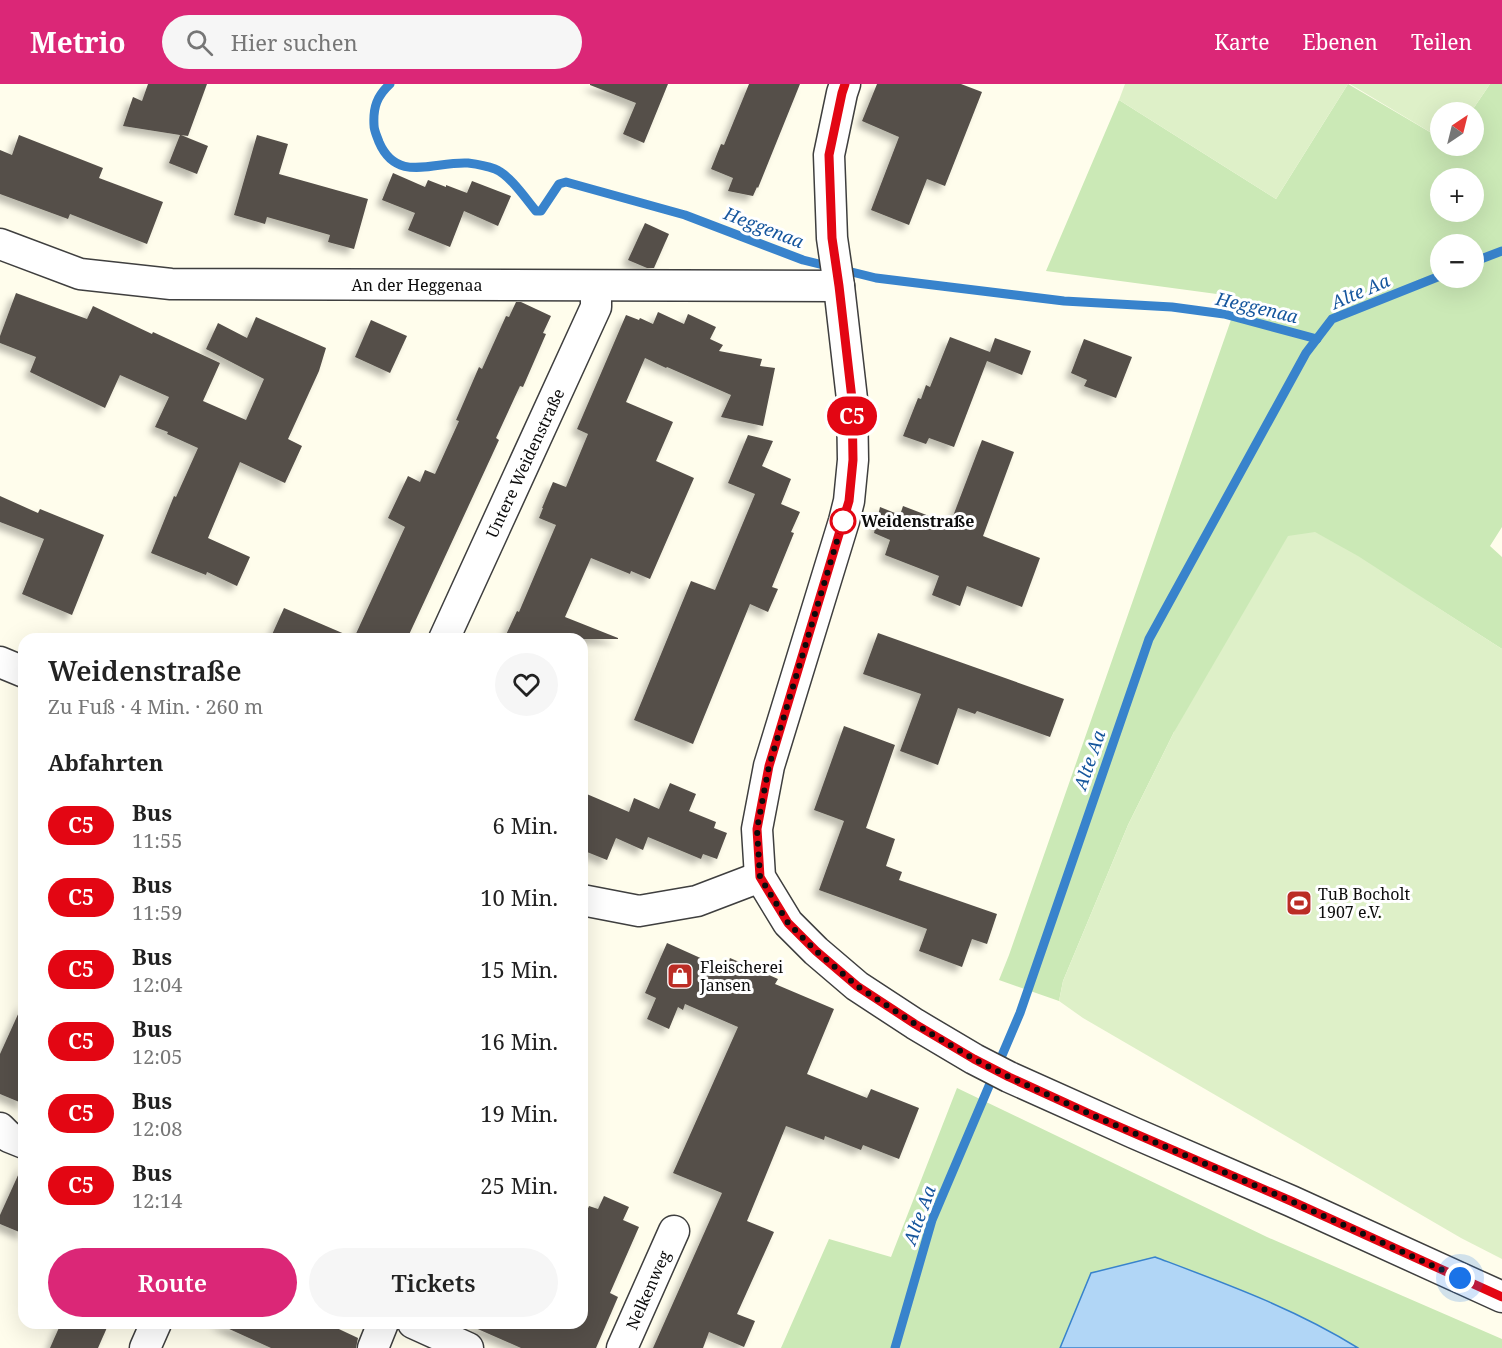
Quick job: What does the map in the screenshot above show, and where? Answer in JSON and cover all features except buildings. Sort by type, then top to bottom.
[{"type":"street","points":[[845,84],[829,155],[832,238],[852,399],[853,460],[849,501],[769,766],[757,829],[760,877],[788,923],[857,986],[974,1059],[1009,1077],[1502,1297]]},
{"type":"street","name":"An der Heggenaa","points":[[0,244],[80,274],[171,284],[839,286]]},
{"type":"street","name":"Untere Weidenstraße","points":[[447,633],[596,307],[596,286]]},
{"type":"street","points":[[0,662],[18,670]]},
{"type":"street","points":[[588,901],[639,911],[697,901],[760,877]]},
{"type":"street","points":[[0,1128],[9,1137],[18,1141]]},
{"type":"street","name":"Nelkenweg","points":[[622,1348],[674,1231]]},
{"type":"street","points":[[145,1348],[153,1329]]},
{"type":"street","points":[[373,1348],[381,1329]]},
{"type":"street","points":[[426,1329],[468,1348]]},
{"type":"green space","points":[[1125,84],[1348,84],[1276,199],[1119,100]]},
{"type":"green space","points":[[1348,84],[1430,132],[1430,156],[1484,156],[1484,102],[1478,102],[1490,84],[1502,84],[1502,527],[1490,546],[1502,557],[1502,649],[1427,601],[1174,732],[1128,825],[1063,981],[1059,1001],[999,980],[1239,297],[1046,271],[1119,100],[1276,199]]},
{"type":"green space","points":[[1350,84],[1490,84],[1478,102],[1430,102],[1430,132]]},
{"type":"green space","name":"TuB Bocholt 1907 e.V.","points":[[1315,532],[1358,556],[1502,649],[1502,1259],[1461,1238],[1083,1018],[1059,1001],[1063,981],[1128,825],[1174,732],[1288,536]]},
{"type":"green space","points":[[957,1088],[1267,1237],[1502,1339],[1502,1348],[781,1348],[829,1239],[891,1257]]},
{"type":"water","points":[[1155,1257],[1285,1309],[1358,1348],[1060,1348],[1091,1273]]},
{"type":"waterway","name":"Heggenaa","points":[[390,84],[375,107],[374,127],[379,142],[387,155],[396,163],[418,168],[468,163],[495,169],[512,182],[536,211],[541,211],[559,184],[566,182],[685,215],[803,260],[876,278],[1064,301],[1172,307],[1224,314],[1317,339]]},
{"type":"waterway","name":"Alte Aa","points":[[1484,258],[1502,251]]},
{"type":"waterway","name":"Alte Aa","points":[[895,1348],[932,1220],[1020,1013],[1149,639],[1306,353],[1332,319],[1430,280]]},
{"type":"bus line","name":"C5","points":[[845,84],[829,155],[830,220],[852,399],[853,460],[849,501],[769,766],[757,829],[760,877],[788,923],[857,986],[974,1059],[1092,1115],[1291,1201],[1502,1297]]},
{"type":"place","name":"Weidenstraße","points":[[843,521]]},
{"type":"place","name":"TuB Bocholt 1907 e.V.","points":[[1299,903]]},
{"type":"place","name":"Fleischerei Jansen","points":[[680,976]]},
{"type":"route","points":[[843,521],[769,766],[757,829],[760,877],[788,923],[857,986],[974,1059],[1092,1115],[1291,1201],[1460,1278]]}]
